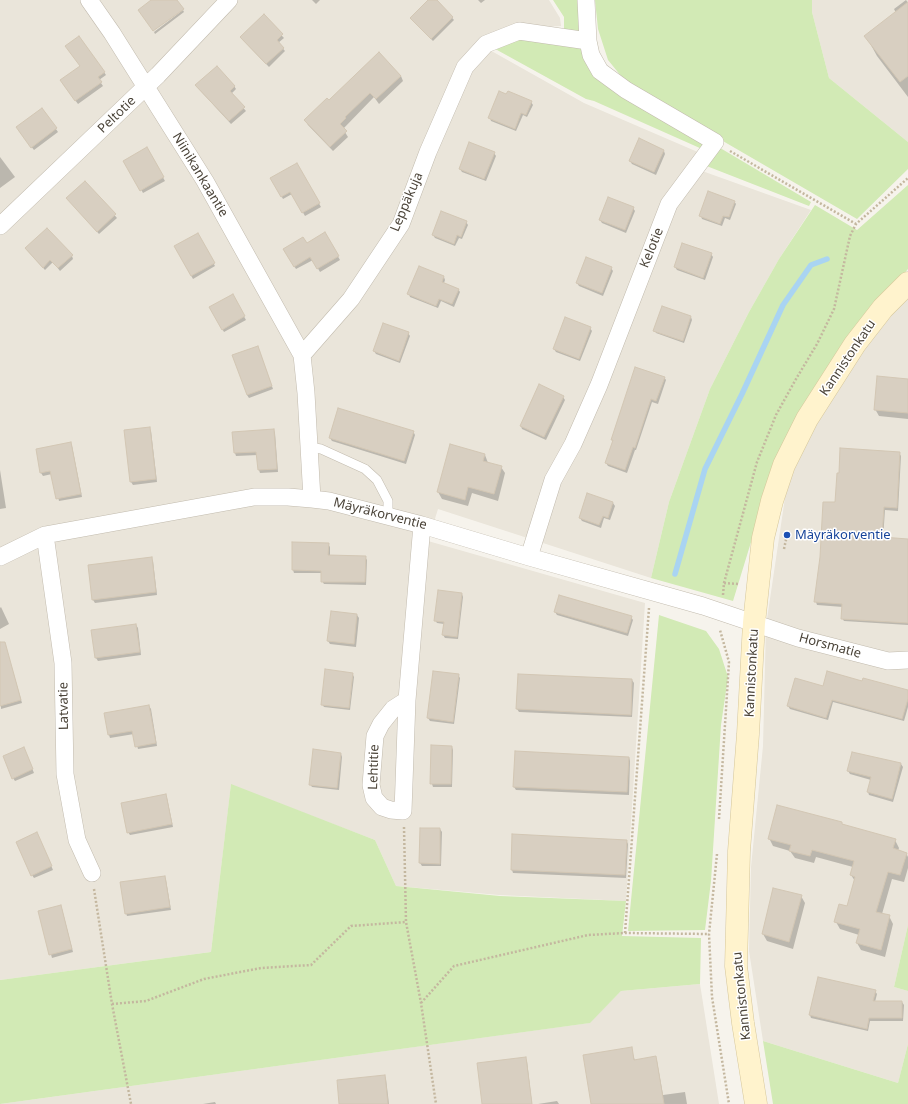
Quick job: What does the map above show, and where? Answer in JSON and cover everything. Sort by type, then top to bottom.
[{"type":"street","name":"Niinikankaantie","points":[[89,0],[205,181],[302,355]]},
{"type":"street","name":"Peltotie","points":[[0,226],[145,87],[229,0]]},
{"type":"street","points":[[586,0],[588,41],[591,55],[600,71],[626,90],[715,142]]},
{"type":"street","name":"Leppäkuja","points":[[302,355],[351,299],[401,224],[428,152],[465,67],[486,44],[519,31],[588,41]]},
{"type":"street","name":"Kelotie","points":[[529,557],[553,480],[573,444],[599,386],[669,204],[715,142]]},
{"type":"street","name":"Kannistonkatu","points":[[756,1104],[743,1023],[736,966],[739,850],[748,734],[754,623],[763,538],[772,501],[784,465],[808,419],[855,344],[883,308],[908,283]]},
{"type":"street","points":[[302,355],[312,499]]},
{"type":"street","name":"Mäyräkorventie","points":[[0,558],[45,535],[254,497],[312,499],[329,501],[422,525],[650,592],[703,606],[754,623]]},
{"type":"street","points":[[403,811],[407,700],[422,525]]},
{"type":"street","name":"Latvatie","points":[[45,535],[63,663],[65,774],[77,840],[92,873]]},
{"type":"street","name":"Horsmatie","points":[[754,623],[798,638],[888,661],[908,660]]},
{"type":"street","name":"Lehtitie","points":[[403,811],[391,810],[382,807],[374,798],[371,785],[375,736],[381,724],[393,710],[407,700]]},
{"type":"lane","points":[[309,447],[321,449],[365,469],[377,480],[388,501],[388,516]]},
{"type":"path","points":[[715,142],[856,224]]},
{"type":"path","points":[[796,379],[817,344],[834,309],[850,236],[856,224],[908,178]]},
{"type":"path","points":[[625,933],[650,592]]},
{"type":"path","points":[[403,811],[406,922],[421,1004],[436,1104]]},
{"type":"path","points":[[92,873],[112,1004],[131,1104]]},
{"type":"path","points":[[112,1004],[146,1002],[204,979],[261,968],[311,965],[351,926],[406,922]]},
{"type":"path","points":[[421,1004],[454,966],[588,935],[625,933],[709,934]]},
{"type":"shaded area","points":[[0,0],[549,0],[560,18],[561,26],[522,28],[479,44],[584,103],[700,153],[691,167],[811,210],[779,259],[749,312],[710,389],[669,502],[651,578],[438,509],[428,541],[645,603],[626,901],[499,895],[396,886],[375,840],[231,785],[211,952],[0,980]]},
{"type":"shaded area","points":[[812,0],[908,0],[908,142],[829,78],[812,12]]},
{"type":"shaded area","points":[[908,290],[908,925],[894,987],[908,991],[908,1044],[898,1083],[763,1041],[749,951],[751,867],[763,746],[766,626],[790,464],[859,346]]},
{"type":"shaded area","points":[[700,984],[719,1104],[0,1104],[589,1023],[621,991]]},
{"type":"green space","points":[[553,0],[589,0],[601,63],[621,89],[811,202],[809,206],[704,165],[711,153],[594,101],[586,99],[488,45],[564,30],[564,17]]},
{"type":"green space","points":[[595,0],[812,0],[812,12],[829,78],[908,142],[908,169],[857,219],[630,87],[608,60],[598,29]]},
{"type":"green space","points":[[908,185],[908,269],[847,338],[777,457],[733,601],[651,578],[669,502],[710,389],[749,312],[779,259],[815,205],[857,230]]},
{"type":"green space","points":[[659,615],[706,631],[719,649],[728,677],[721,725],[711,881],[705,930],[628,931]]},
{"type":"green space","points":[[231,784],[375,840],[396,886],[500,896],[626,901],[622,936],[701,938],[700,984],[621,991],[590,1023],[0,1104],[0,980],[211,952]]},
{"type":"green space","points":[[908,925],[908,991],[894,987]]},
{"type":"green space","points":[[763,1041],[898,1083],[908,1044],[908,1104],[773,1104]]},
{"type":"building","points":[[151,0],[177,0],[184,9],[153,31],[138,10]]},
{"type":"building","points":[[428,0],[437,0],[453,17],[431,39],[410,18]]},
{"type":"building","points":[[908,2],[908,76],[900,82],[864,36]]},
{"type":"building","points":[[264,14],[283,34],[277,40],[284,48],[266,64],[240,37]]},
{"type":"building","points":[[79,36],[105,72],[98,77],[102,82],[75,101],[60,80],[80,66],[65,46]]},
{"type":"building","points":[[379,52],[401,76],[376,99],[370,93],[345,117],[346,118],[340,124],[347,131],[330,147],[304,120],[327,98],[329,100]]},
{"type":"building","points":[[217,66],[235,86],[230,91],[245,107],[229,121],[195,85]]},
{"type":"building","points":[[499,91],[506,94],[508,91],[532,101],[526,115],[521,113],[515,129],[488,118]]},
{"type":"building","points":[[42,108],[57,128],[31,148],[16,127]]},
{"type":"building","points":[[639,138],[664,150],[654,172],[629,161]]},
{"type":"building","points":[[469,142],[495,152],[484,179],[459,169]]},
{"type":"building","points":[[147,147],[164,177],[140,191],[123,161]]},
{"type":"building","points":[[297,163],[320,203],[302,213],[290,192],[281,197],[270,178]]},
{"type":"building","points":[[85,181],[116,214],[97,232],[66,198]]},
{"type":"building","points":[[708,191],[735,201],[729,217],[723,216],[720,224],[699,216]]},
{"type":"building","points":[[608,197],[634,207],[625,230],[599,220]]},
{"type":"building","points":[[441,211],[467,221],[461,237],[457,235],[454,244],[432,235]]},
{"type":"building","points":[[47,228],[73,255],[58,268],[50,260],[43,268],[25,248]]},
{"type":"building","points":[[325,232],[339,256],[317,269],[310,257],[294,267],[283,249],[303,237],[307,243]]},
{"type":"building","points":[[198,233],[215,263],[191,276],[174,246]]},
{"type":"building","points":[[682,243],[712,253],[703,278],[674,267]]},
{"type":"building","points":[[586,257],[612,267],[602,293],[576,283]]},
{"type":"building","points":[[419,266],[444,276],[442,282],[459,289],[452,304],[439,299],[436,306],[407,294]]},
{"type":"building","points":[[233,294],[245,316],[222,330],[209,307]]},
{"type":"building","points":[[662,306],[691,316],[683,341],[653,331]]},
{"type":"building","points":[[565,317],[591,327],[579,359],[553,349]]},
{"type":"building","points":[[383,323],[409,332],[399,361],[373,351]]},
{"type":"building","points":[[258,346],[272,386],[247,395],[232,355]]},
{"type":"building","points":[[635,367],[665,377],[656,401],[651,399],[635,448],[633,447],[625,470],[605,463]]},
{"type":"building","points":[[877,376],[908,379],[908,413],[874,410]]},
{"type":"building","points":[[539,384],[564,396],[544,437],[520,426]]},
{"type":"building","points":[[338,408],[414,431],[404,461],[329,438]]},
{"type":"building","points":[[150,427],[156,479],[130,482],[124,430]]},
{"type":"building","points":[[274,429],[277,469],[258,470],[256,452],[234,453],[232,432]]},
{"type":"building","points":[[71,442],[81,494],[56,499],[50,471],[40,473],[36,449]]},
{"type":"building","points":[[450,444],[485,454],[483,461],[502,466],[494,494],[468,487],[465,500],[437,492]]},
{"type":"building","points":[[840,448],[900,452],[897,508],[884,507],[882,537],[908,539],[908,623],[841,619],[842,604],[814,602],[820,557],[823,502],[835,502],[837,473],[839,473]]},
{"type":"building","points":[[587,493],[613,502],[608,518],[603,516],[599,525],[579,518]]},
{"type":"building","points":[[292,542],[329,543],[328,555],[366,556],[365,582],[321,582],[321,571],[292,570]]},
{"type":"building","points":[[152,557],[156,592],[92,600],[88,565]]},
{"type":"building","points":[[438,590],[462,593],[457,637],[442,635],[444,622],[434,621]]},
{"type":"building","points":[[559,595],[632,616],[627,633],[554,612]]},
{"type":"building","points":[[331,611],[357,614],[354,644],[327,641]]},
{"type":"building","points":[[136,624],[140,652],[95,658],[91,630]]},
{"type":"building","points":[[0,642],[5,642],[21,700],[0,706]]},
{"type":"building","points":[[325,669],[353,673],[349,708],[321,705]]},
{"type":"building","points":[[433,671],[459,674],[453,722],[427,718]]},
{"type":"building","points":[[827,671],[862,681],[863,678],[908,690],[908,699],[902,719],[832,700],[826,718],[787,706],[795,678],[823,686]]},
{"type":"building","points":[[518,674],[632,679],[631,715],[516,709]]},
{"type":"building","points":[[149,705],[156,743],[135,747],[132,731],[108,735],[104,713]]},
{"type":"building","points":[[431,745],[452,746],[451,784],[430,784]]},
{"type":"building","points":[[24,747],[33,769],[12,779],[3,756]]},
{"type":"building","points":[[313,749],[341,753],[337,788],[309,785]]},
{"type":"building","points":[[515,751],[629,757],[627,792],[513,787]]},
{"type":"building","points":[[852,752],[901,763],[892,799],[867,792],[871,777],[847,771]]},
{"type":"building","points":[[166,794],[172,824],[127,833],[121,803]]},
{"type":"building","points":[[777,805],[842,822],[842,824],[896,839],[893,848],[907,853],[900,875],[888,872],[876,912],[890,915],[881,950],[856,943],[860,929],[834,922],[839,904],[847,906],[855,877],[850,875],[854,861],[812,850],[810,856],[789,851],[791,845],[768,839]]},
{"type":"building","points":[[420,828],[440,828],[440,864],[419,863]]},
{"type":"building","points":[[37,832],[52,866],[31,876],[16,842]]},
{"type":"building","points":[[512,834],[627,840],[625,875],[511,870]]},
{"type":"building","points":[[165,876],[170,907],[125,914],[120,882]]},
{"type":"building","points":[[773,888],[802,895],[789,942],[762,934]]},
{"type":"building","points":[[61,905],[72,949],[49,955],[38,911]]},
{"type":"building","points":[[818,977],[876,990],[873,1001],[902,1001],[902,1018],[869,1018],[867,1029],[809,1015]]},
{"type":"building","points":[[632,1047],[634,1060],[656,1056],[664,1104],[591,1104],[583,1055]]},
{"type":"building","points":[[526,1057],[532,1104],[482,1104],[477,1063]]},
{"type":"building","points":[[385,1075],[388,1104],[339,1104],[337,1080]]},
{"type":"waterway","points":[[675,574],[705,469],[742,394],[783,305],[811,265],[827,259]]},
{"type":"place","name":"Mäyräkorventie","points":[[787,535]]}]
